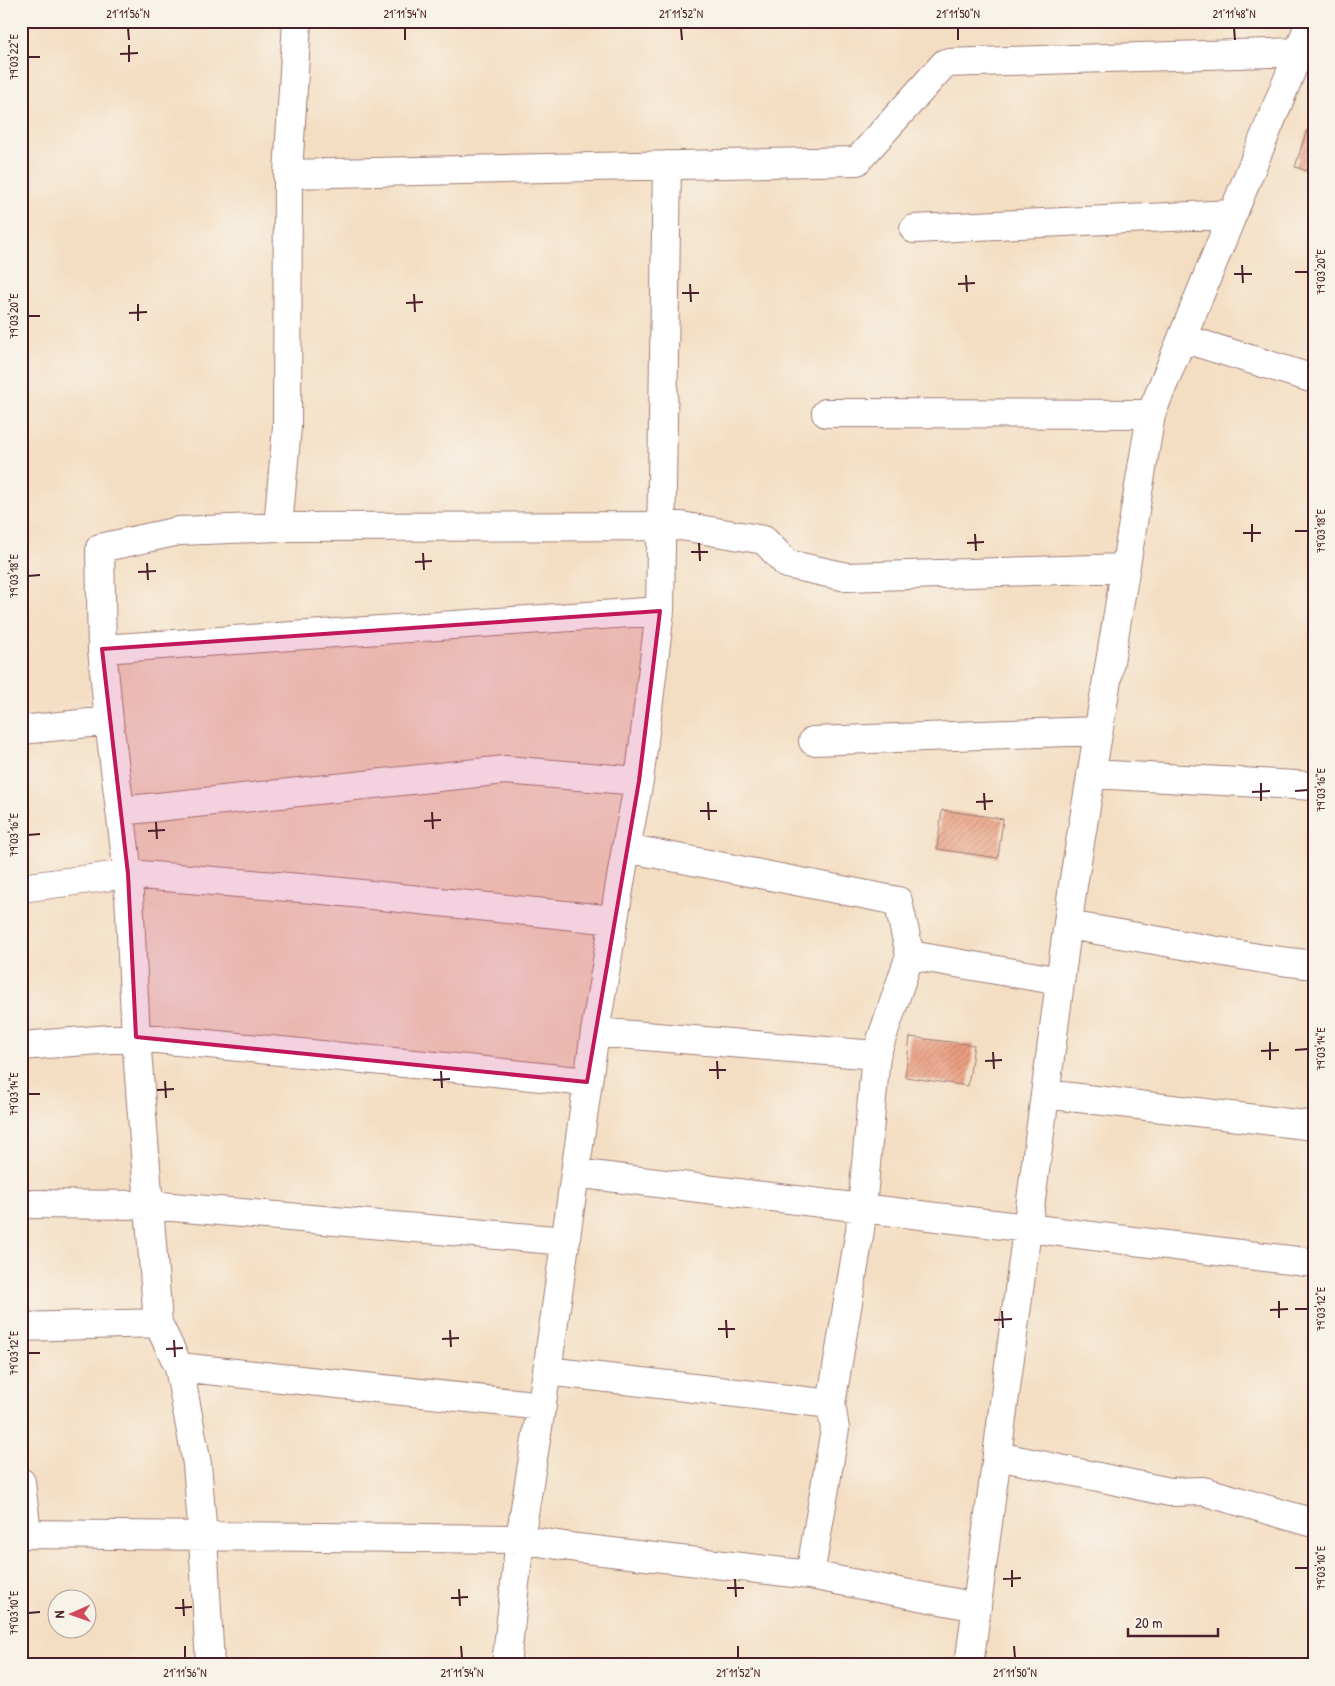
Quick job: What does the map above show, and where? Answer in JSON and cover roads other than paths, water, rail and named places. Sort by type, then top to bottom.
[{"type":"street","points":[[278,527],[288,398],[288,174],[296,21]]},
{"type":"street","points":[[969,1665],[1068,925],[1091,774],[1151,414],[1310,21]]},
{"type":"street","points":[[288,174],[858,161],[945,63],[1299,52]]},
{"type":"street","points":[[506,1665],[520,1539],[542,1406],[587,1082],[639,781],[660,611],[667,165]]},
{"type":"street","points":[[914,229],[1233,214]]},
{"type":"street","points":[[1182,338],[1314,379]]},
{"type":"street","points":[[826,413],[1151,414]]},
{"type":"street","points":[[210,1665],[197,1464],[179,1367],[158,1323],[152,1263],[150,1205],[136,1037],[128,874],[102,649],[100,548],[179,531],[278,527],[681,526],[764,540],[787,564],[847,577],[1126,568]]},
{"type":"street","points":[[102,649],[660,611]]},
{"type":"street","points":[[21,730],[109,721]]},
{"type":"street","points":[[813,741],[1098,731]]},
{"type":"street","points":[[120,811],[505,770],[639,781]]},
{"type":"street","points":[[1091,774],[1314,786]]},
{"type":"street","points":[[626,848],[898,901],[910,956],[876,1055],[860,1230],[831,1404],[834,1429],[810,1575]]},
{"type":"street","points":[[21,888],[128,874],[313,889],[614,920]]},
{"type":"street","points":[[1068,925],[1264,958],[1314,964]]},
{"type":"street","points":[[910,956],[1060,981]]},
{"type":"street","points":[[595,1032],[876,1055]]},
{"type":"street","points":[[21,1046],[136,1037],[587,1082]]},
{"type":"street","points":[[1045,1094],[1314,1126]]},
{"type":"street","points":[[575,1174],[1314,1263]]},
{"type":"street","points":[[21,1204],[150,1205],[566,1240]]},
{"type":"street","points":[[21,1327],[158,1323]]},
{"type":"street","points":[[179,1367],[542,1406]]},
{"type":"street","points":[[547,1371],[831,1404]]},
{"type":"street","points":[[998,1456],[1170,1492],[1202,1491],[1314,1523]]},
{"type":"street","points":[[21,1482],[24,1534],[520,1539],[577,1548],[810,1575],[977,1606]]}]
